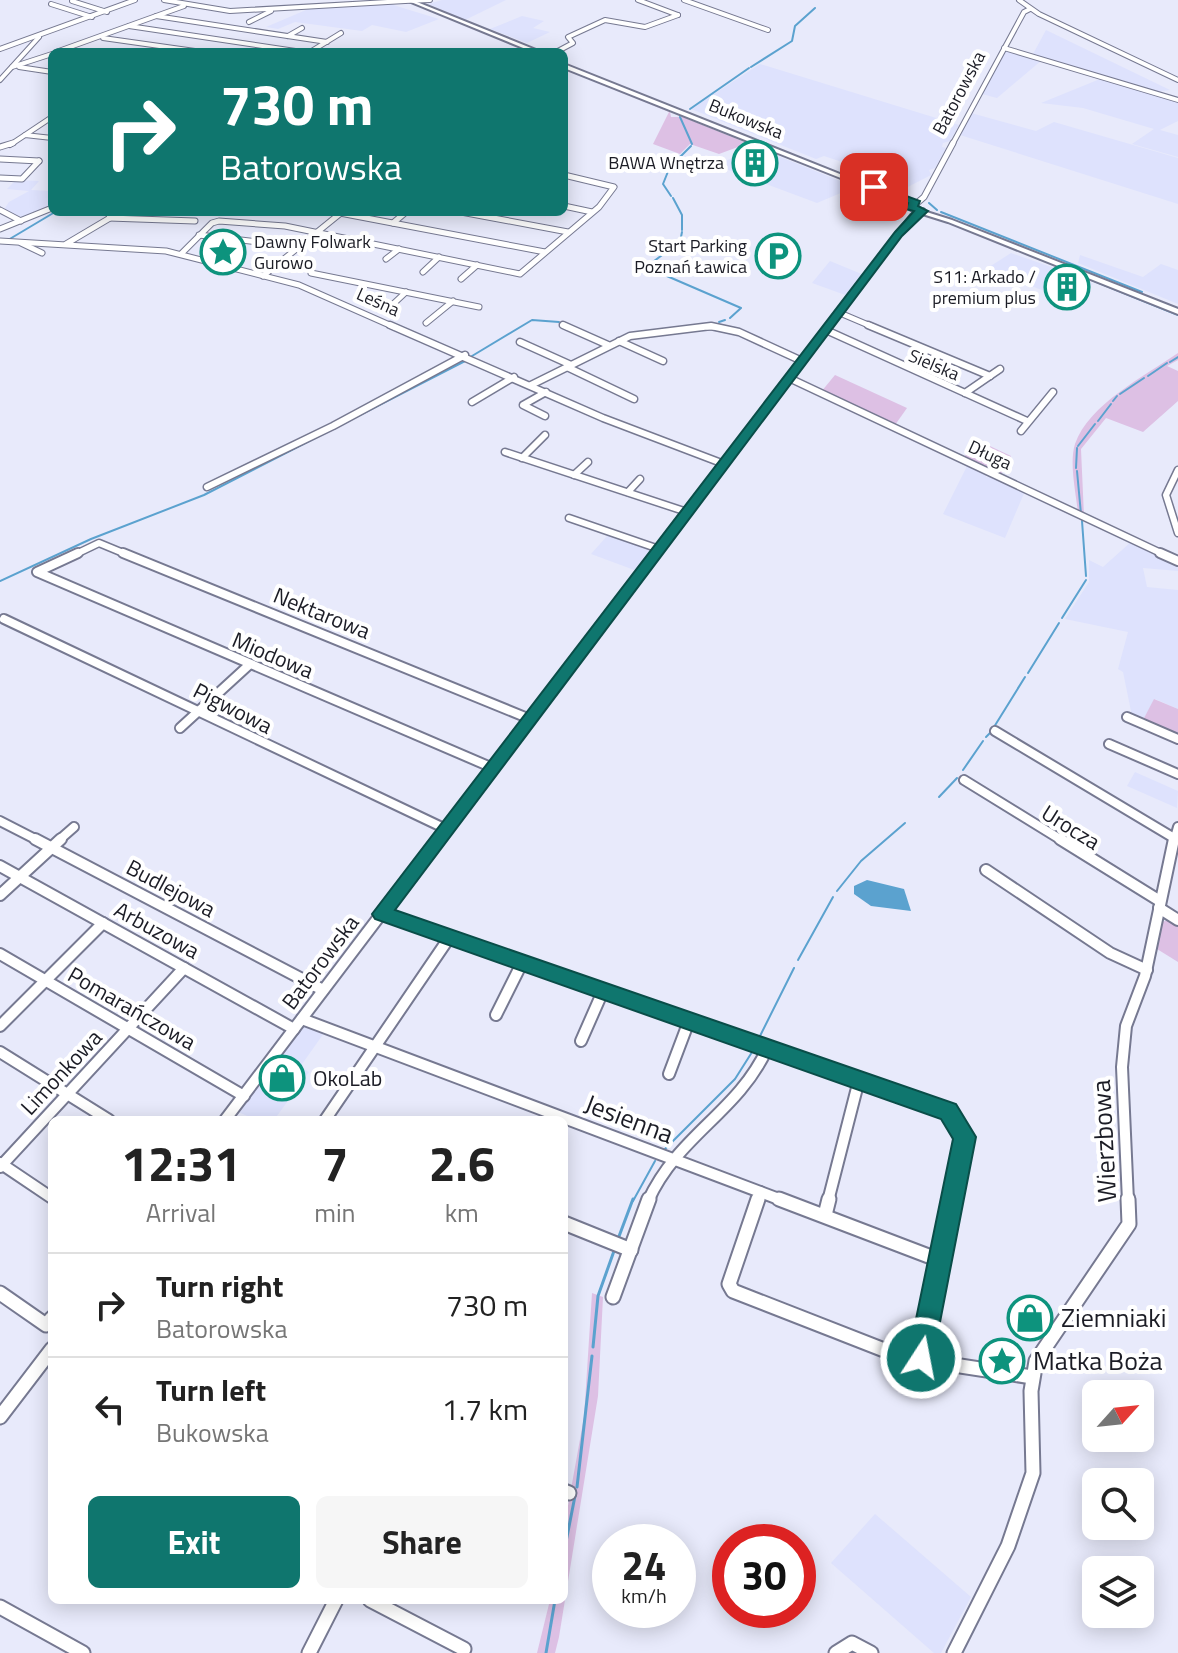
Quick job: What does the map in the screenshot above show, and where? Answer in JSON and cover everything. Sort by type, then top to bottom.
[{"type":"main road","points":[[402,1],[520,48]]},
{"type":"main road","points":[[402,1],[527,48]]},
{"type":"main road","name":"Bukowska","points":[[568,66],[1178,311]]},
{"type":"street","points":[[0,49],[135,0]]},
{"type":"street","points":[[164,0],[234,11],[427,0]]},
{"type":"street","points":[[564,48],[573,43],[568,37],[602,21],[618,20],[645,27],[678,15],[638,0]]},
{"type":"street","points":[[684,0],[768,30]]},
{"type":"street","points":[[1019,0],[1030,9],[1178,80]]},
{"type":"street","points":[[72,1],[107,12]]},
{"type":"street","points":[[51,4],[92,17]]},
{"type":"street","points":[[68,48],[187,4]]},
{"type":"street","points":[[249,22],[272,9]]},
{"type":"street","name":"Batorowska","points":[[228,1116],[919,207],[1004,48],[1025,11],[1030,9]]},
{"type":"street","points":[[209,24],[234,11]]},
{"type":"street","points":[[156,16],[327,42]]},
{"type":"street","points":[[129,26],[265,48]]},
{"type":"street","points":[[288,36],[302,28]]},
{"type":"street","points":[[317,48],[341,33]]},
{"type":"street","points":[[1,77],[39,37]]},
{"type":"street","points":[[100,37],[175,48]]},
{"type":"street","points":[[1004,48],[1178,100]]},
{"type":"street","points":[[13,67],[48,55]]},
{"type":"street","points":[[13,67],[48,71]]},
{"type":"street","points":[[1163,96],[1175,91]]},
{"type":"street","points":[[0,147],[9,146],[48,120]]},
{"type":"street","points":[[25,135],[48,138]]},
{"type":"street","points":[[0,159],[39,163],[22,179],[0,178]]},
{"type":"street","points":[[181,254],[199,235],[219,221],[317,232],[520,274],[592,212],[614,187],[612,184],[568,176]]},
{"type":"street","points":[[568,207],[592,212]]},
{"type":"street","points":[[0,209],[21,221]]},
{"type":"street","points":[[0,229],[48,210]]},
{"type":"street","points":[[66,244],[113,216]]},
{"type":"street","points":[[263,276],[336,216]]},
{"type":"street","points":[[360,216],[545,252]]},
{"type":"street","points":[[393,223],[401,216]]},
{"type":"street","points":[[482,216],[568,232]]},
{"type":"street","points":[[109,218],[195,221]]},
{"type":"street","points":[[199,235],[259,242]]},
{"type":"street","name":"Leśna","points":[[0,241],[181,254],[263,276],[339,300],[634,431],[724,464]]},
{"type":"street","points":[[22,242],[22,246],[42,253]]},
{"type":"street","points":[[386,259],[399,249]]},
{"type":"street","points":[[423,272],[439,257]]},
{"type":"street","points":[[461,279],[477,265]]},
{"type":"street","points":[[311,273],[479,307]]},
{"type":"street","points":[[339,300],[359,283]]},
{"type":"street","points":[[390,307],[406,292]]},
{"type":"street","points":[[426,323],[453,301]]},
{"type":"street","points":[[840,313],[990,376]]},
{"type":"street","points":[[563,325],[608,345]]},
{"type":"street","points":[[531,385],[608,345],[639,334],[677,333],[716,325],[802,361]]},
{"type":"street","name":"Sielska","points":[[826,333],[1027,421]]},
{"type":"street","points":[[619,341],[663,361]]},
{"type":"street","points":[[520,342],[634,399]]},
{"type":"street","points":[[207,487],[333,426],[465,355]]},
{"type":"street","points":[[965,393],[1000,369]]},
{"type":"street","points":[[472,402],[514,377]]},
{"type":"street","name":"Długa","points":[[789,378],[1178,561]]},
{"type":"street","points":[[545,416],[523,405],[546,392]]},
{"type":"street","points":[[1021,431],[1053,392]]},
{"type":"street","points":[[522,458],[545,435]]},
{"type":"street","points":[[505,452],[687,512]]},
{"type":"street","points":[[574,475],[588,462]]},
{"type":"street","points":[[1178,470],[1174,485],[1166,497],[1178,533]]},
{"type":"street","points":[[628,492],[640,479]]},
{"type":"street","points":[[569,518],[659,549]]},
{"type":"street","name":"Miodowa","points":[[99,543],[59,559],[37,572],[38,575],[493,768]]},
{"type":"street","name":"Nektarowa","points":[[99,543],[530,719]]},
{"type":"street","name":"Pigwowa","points":[[4,619],[446,829]]},
{"type":"street","points":[[180,728],[250,664]]},
{"type":"street","points":[[1127,717],[1178,739]]},
{"type":"street","points":[[995,731],[1176,834]]},
{"type":"street","points":[[1109,744],[1178,774]]},
{"type":"street","name":"Urocza","points":[[964,780],[1160,904],[1178,920]]},
{"type":"street","name":"Budlejowa","points":[[0,821],[323,990]]},
{"type":"street","points":[[0,895],[74,827]]},
{"type":"street","name":"Wierzbowa","points":[[954,1653],[1008,1546],[1031,1481],[1035,1464],[1032,1377],[1041,1349],[1129,1224],[1122,1067],[1126,1026],[1147,970],[1176,834]]},
{"type":"street","name":"Arbuzowa","points":[[0,866],[184,968],[298,1024]]},
{"type":"street","points":[[986,870],[1110,953],[1147,970]]},
{"type":"street","points":[[382,914],[944,1108],[964,1131],[921,1358]]},
{"type":"street","points":[[0,1026],[103,923]]},
{"type":"street","points":[[328,1116],[449,938]]},
{"type":"street","name":"Pomarańczowa","points":[[0,954],[244,1096]]},
{"type":"street","points":[[496,1015],[522,963]]},
{"type":"street","name":"Limonkowa","points":[[1,1165],[184,968]]},
{"type":"street","points":[[581,1041],[603,991]]},
{"type":"street","points":[[669,1074],[689,1021]]},
{"type":"street","name":"Jesienna","points":[[298,1024],[374,1048],[556,1116]]},
{"type":"street","points":[[613,1297],[651,1194],[671,1159],[751,1084],[767,1049]]},
{"type":"street","points":[[0,1052],[103,1116]]},
{"type":"street","points":[[825,1215],[859,1080]]},
{"type":"street","name":"Jesienna","points":[[568,1121],[939,1260]]},
{"type":"street","points":[[1,1165],[48,1195]]},
{"type":"street","points":[[760,1192],[729,1284],[733,1291],[902,1357],[1032,1377]]},
{"type":"street","points":[[568,1225],[631,1250]]},
{"type":"street","points":[[0,1293],[46,1325],[48,1323]]},
{"type":"street","points":[[0,1417],[48,1354]]},
{"type":"street","points":[[309,1653],[334,1604]]},
{"type":"street","points":[[378,1604],[464,1649]]},
{"type":"street","points":[[0,1607],[83,1653]]},
{"type":"street","points":[[836,1653],[852,1643],[871,1653]]},
{"type":"shaded area","points":[[442,0],[506,0],[465,20],[428,4]]},
{"type":"shaded area","points":[[390,4],[439,19],[406,32],[372,25],[362,31],[295,22],[278,29],[266,27],[313,7]]},
{"type":"shaded area","points":[[522,16],[544,21],[533,28],[550,32],[527,43],[490,29]]},
{"type":"shaded area","points":[[1046,30],[1170,90],[1156,92],[1032,56]]},
{"type":"shaded area","points":[[1006,51],[1042,60],[997,98],[982,94]]},
{"type":"shaded area","points":[[760,64],[959,125],[950,141],[943,143],[942,147],[946,148],[935,168],[929,170],[931,175],[900,191],[853,172],[857,167],[824,156],[816,159],[691,109]]},
{"type":"shaded area","points":[[1100,79],[1178,101],[1178,121],[1160,130],[1178,135],[1178,157],[1132,144],[1154,129],[1083,108],[1041,103]]},
{"type":"shaded area","points":[[623,93],[670,112],[671,117],[683,117],[759,148],[746,144],[719,154],[690,144],[680,154],[653,144],[669,112]]},
{"type":"shaded area","points":[[971,113],[1036,131],[1054,122],[1178,158],[1178,204],[960,135]]},
{"type":"shaded area","points":[[758,148],[855,187],[817,203],[715,165]]},
{"type":"shaded area","points":[[16,180],[39,181],[31,190],[48,191],[48,208],[24,218],[3,211],[9,202],[29,191],[7,189]]},
{"type":"shaded area","points":[[860,189],[885,202],[892,210],[890,213],[902,216],[894,221],[839,197]]},
{"type":"shaded area","points":[[1011,253],[1093,284],[1071,301],[986,269]]},
{"type":"shaded area","points":[[1080,255],[1143,277],[1161,264],[1178,270],[1178,304],[1078,263]]},
{"type":"shaded area","points":[[830,261],[864,275],[848,296],[812,283]]},
{"type":"shaded area","points":[[1178,353],[1178,360],[1167,366],[1178,371],[1178,401],[1143,432],[1106,418],[1081,449],[1084,516],[1078,513],[1073,460],[1075,444],[1082,430],[1092,416],[1119,392]]},
{"type":"shaded area","points":[[835,375],[907,408],[895,425],[821,392]]},
{"type":"shaded area","points":[[977,440],[1011,456],[1000,476],[964,457]]},
{"type":"shaded area","points":[[968,464],[985,472],[986,477],[998,478],[1025,491],[1005,538],[943,514]]},
{"type":"shaded area","points":[[608,535],[653,550],[637,571],[591,554]]},
{"type":"shaded area","points":[[1131,542],[1178,563],[1178,571],[1143,568],[1147,587],[1178,590],[1178,709],[1155,699],[1143,720],[1132,716],[1123,672],[1118,669],[1128,632],[1065,619],[1089,582],[1089,560],[1103,567]]},
{"type":"shaded area","points":[[1154,699],[1178,709],[1178,736],[1143,720]]},
{"type":"shaded area","points":[[1135,772],[1178,791],[1177,808],[1127,786]]},
{"type":"shaded area","points":[[1174,919],[1178,922],[1178,962],[1157,949],[1161,922]]},
{"type":"shaded area","points":[[303,1025],[324,1033],[300,1067],[309,1072],[277,1116],[248,1116],[238,1112]]},
{"type":"shaded area","points":[[592,1293],[603,1297],[598,1396],[568,1581],[568,1506],[584,1417]]},
{"type":"shaded area","points":[[875,1514],[971,1597],[941,1653],[934,1653],[831,1563]]},
{"type":"shaded area","points":[[549,1604],[564,1604],[555,1653],[537,1653]]},
{"type":"water","points":[[867,880],[904,889],[911,911],[871,906],[854,894],[854,886]]},
{"type":"waterway","points":[[751,67],[792,41],[795,26],[815,8]]},
{"type":"waterway","points":[[690,109],[749,68]]},
{"type":"waterway","points":[[568,70],[574,72]]},
{"type":"waterway","points":[[680,117],[692,144]]},
{"type":"waterway","points":[[670,167],[691,146]]},
{"type":"waterway","points":[[669,169],[663,184],[671,196]]},
{"type":"waterway","points":[[673,198],[682,215],[682,230]]},
{"type":"waterway","points":[[929,203],[937,210]]},
{"type":"waterway","points":[[941,212],[1142,292]]},
{"type":"waterway","points":[[8,240],[48,216]]},
{"type":"waterway","points":[[680,242],[682,232]]},
{"type":"waterway","points":[[677,244],[646,267],[741,308],[730,318]]},
{"type":"waterway","points":[[1057,266],[1178,315]]},
{"type":"waterway","points":[[472,356],[532,320],[559,322]]},
{"type":"waterway","points":[[719,322],[725,320]]},
{"type":"waterway","points":[[1170,362],[1178,357]]},
{"type":"waterway","points":[[0,581],[91,539],[204,495],[467,360]]},
{"type":"waterway","points":[[1148,376],[1167,363]]},
{"type":"waterway","points":[[1120,394],[1144,378]]},
{"type":"waterway","points":[[1113,401],[1117,396]]},
{"type":"waterway","points":[[1098,421],[1111,404]]},
{"type":"waterway","points":[[1078,446],[1095,424]]},
{"type":"waterway","points":[[1076,468],[1077,448]]},
{"type":"waterway","points":[[1077,471],[1081,514]]},
{"type":"waterway","points":[[1082,521],[1086,576]]},
{"type":"waterway","points":[[1062,618],[1086,580]]},
{"type":"waterway","points":[[1028,673],[1059,623]]},
{"type":"waterway","points":[[994,727],[1025,677]]},
{"type":"waterway","points":[[986,737],[990,733]]},
{"type":"waterway","points":[[963,770],[983,741]]},
{"type":"waterway","points":[[939,797],[957,778]]},
{"type":"waterway","points":[[837,891],[861,861],[905,823]]},
{"type":"waterway","points":[[798,960],[833,897]]},
{"type":"waterway","points":[[758,1040],[794,968]]},
{"type":"waterway","points":[[665,1149],[735,1079],[754,1049]]},
{"type":"waterway","points":[[633,1201],[655,1161]]},
{"type":"waterway","points":[[618,1239],[633,1199]]},
{"type":"waterway","points":[[593,1347],[598,1296],[614,1251]]},
{"type":"waterway","points":[[577,1487],[592,1356]]},
{"type":"waterway","points":[[568,1532],[575,1496]]},
{"type":"waterway","points":[[546,1653],[554,1604]]},
{"type":"place","name":"BAWA Wnętrza","points":[[755,163]]},
{"type":"place","name":"Dawny Folwark Gurowo","points":[[223,252]]},
{"type":"place","name":"Start Parking Poznań Ławica","points":[[778,256]]},
{"type":"place","name":"S11: Arkado / premium plus","points":[[1067,287]]},
{"type":"place","name":"OkoLab","points":[[282,1078]]},
{"type":"place","name":"Ziemniaki","points":[[1030,1318]]},
{"type":"place","name":"Matka Boża","points":[[1002,1361]]},
{"type":"route","points":[[874,187],[917,203],[910,206],[923,211],[912,216],[898,234],[382,914],[948,1111],[964,1131],[965,1137],[921,1358]]}]
